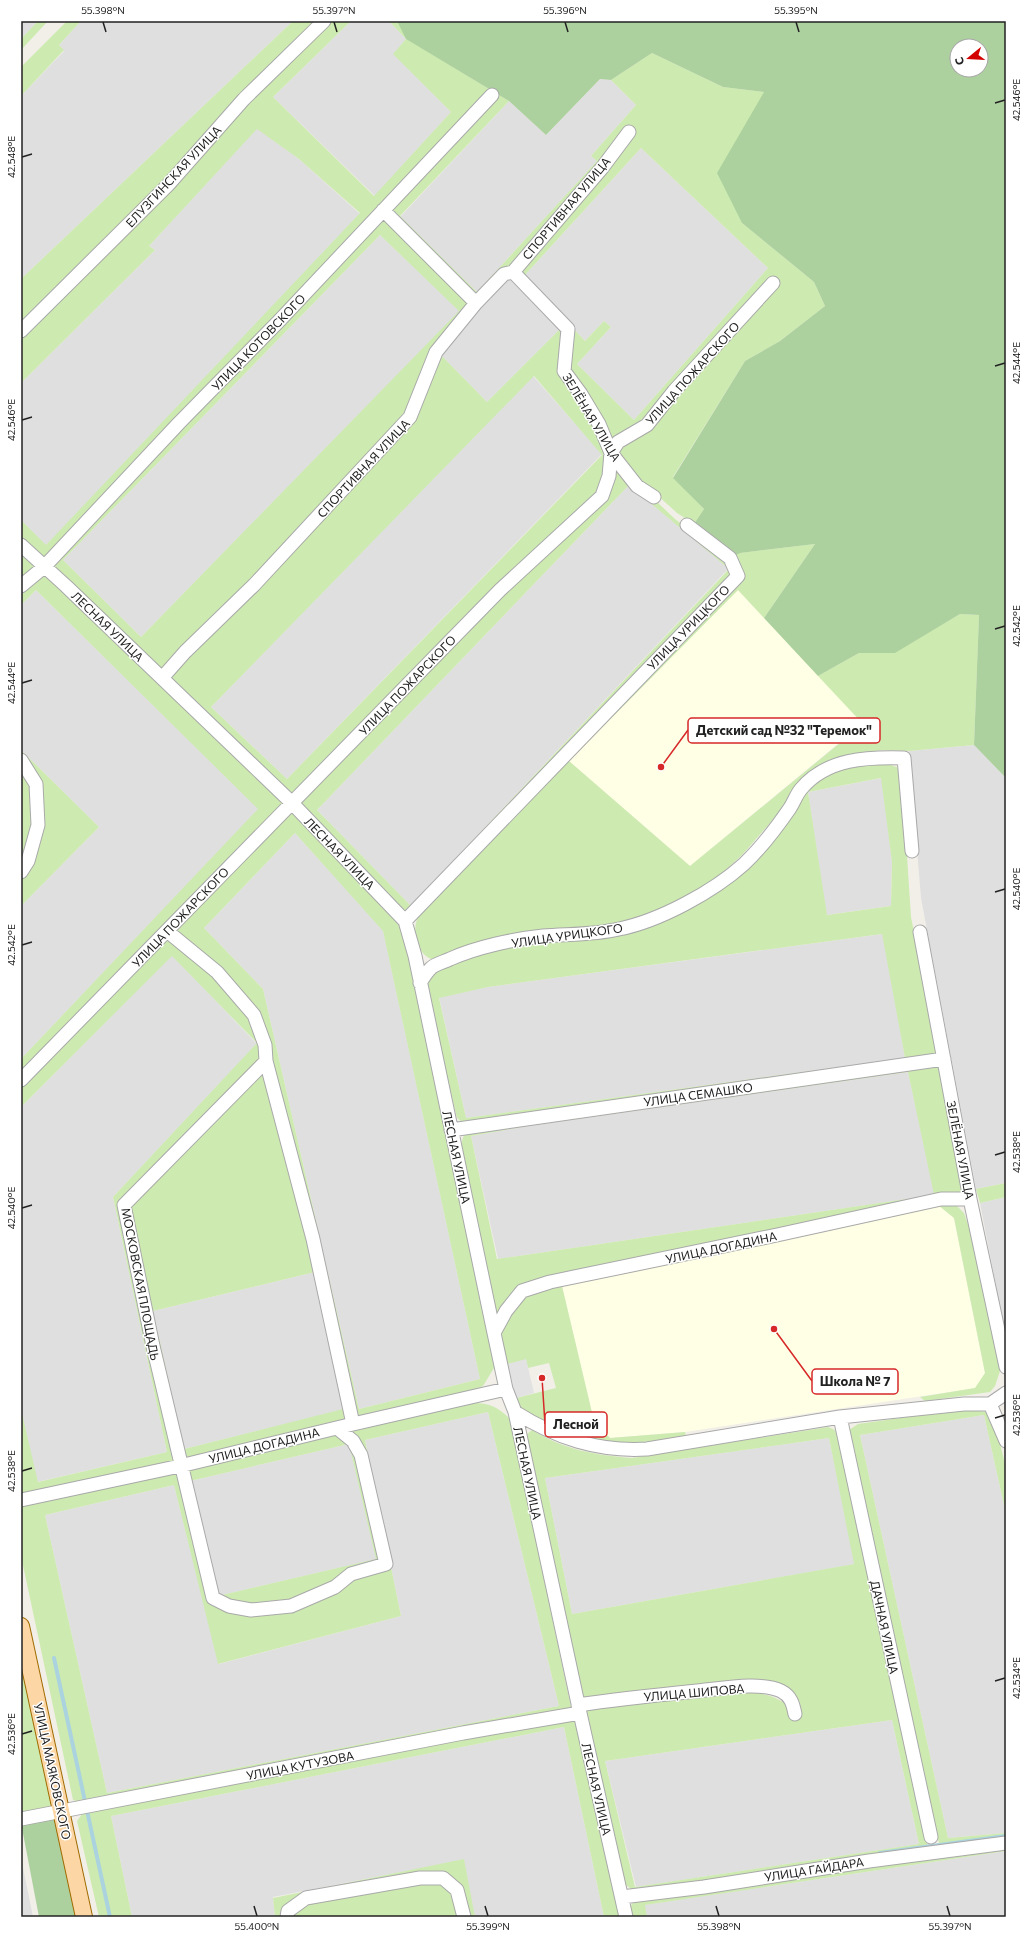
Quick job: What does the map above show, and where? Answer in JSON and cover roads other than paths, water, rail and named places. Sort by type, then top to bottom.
[{"type":"main road","name":"УЛИЦА МАЯКОВСКОГО","points":[[21,1626],[84,1917]]},
{"type":"street","name":"ЕЛУЗГИНСКАЯ УЛИЦА","points":[[21,331],[168,185],[244,99],[324,21]]},
{"type":"street","name":"УЛИЦА КОТОВСКОГО","points":[[21,586],[44,567],[179,423],[279,321],[492,95]]},
{"type":"street","name":"СПОРТИВНАЯ УЛИЦА","points":[[162,678],[185,652],[254,585],[410,417],[436,352],[476,303],[504,274],[513,272],[602,168],[629,132]]},
{"type":"street","points":[[383,210],[476,303]]},
{"type":"street","name":"ЗЕЛЁНАЯ УЛИЦА","points":[[513,272],[568,329],[564,371],[600,424],[612,453],[637,486],[654,497]]},
{"type":"street","name":"УЛИЦА ПОЖАРСКОГО","points":[[21,1080],[500,590],[602,496],[609,476],[612,453],[618,442],[647,425],[674,391],[772,283]]},
{"type":"street","name":"УЛИЦА УРИЦКОГО","points":[[405,920],[738,576],[730,558],[687,525]]},
{"type":"street","name":"ЛЕСНАЯ УЛИЦА","points":[[21,545],[66,586],[292,802],[405,920],[415,956],[506,1389],[515,1412],[579,1709],[626,1917]]},
{"type":"street","name":"УЛИЦА УРИЦКОГО","points":[[420,983],[431,968],[459,955],[485,947],[542,936],[580,934],[619,929],[644,921],[682,904],[715,887],[744,863],[790,808],[800,790],[814,777],[831,767],[860,758],[904,758],[912,851]]},
{"type":"street","points":[[21,760],[36,784],[38,825],[28,861],[21,872]]},
{"type":"street","points":[[167,931],[217,972],[254,1016],[265,1045],[266,1062],[313,1239],[353,1424]]},
{"type":"street","name":"ЗЕЛЁНАЯ УЛИЦА","points":[[920,932],[970,1199],[1006,1367]]},
{"type":"street","points":[[415,956],[431,968]]},
{"type":"street","name":"УЛИЦА СЕМАШКО","points":[[452,1130],[944,1058]]},
{"type":"street","name":"МОСКОВСКАЯ ПЛОЩАДЬ","points":[[180,1466],[152,1346],[124,1205],[266,1062]]},
{"type":"street","name":"УЛИЦА ДОГАДИНА","points":[[494,1333],[506,1311],[522,1291],[550,1282],[941,1199],[970,1199]]},
{"type":"street","name":"УЛИЦА ДОГАДИНА","points":[[21,1500],[180,1466],[506,1389]]},
{"type":"street","points":[[515,1412],[532,1423],[568,1439],[601,1448],[631,1450],[647,1449],[840,1417],[964,1404],[990,1404],[1006,1393]]},
{"type":"street","points":[[990,1404],[1006,1441]]},
{"type":"street","name":"ДАЧНАЯ УЛИЦА","points":[[840,1417],[931,1837]]},
{"type":"street","points":[[180,1466],[213,1598],[229,1606],[251,1610],[291,1606],[335,1587],[351,1574],[386,1564],[361,1455],[353,1441],[337,1428]]},
{"type":"street","name":"УЛИЦА ШИПОВА","points":[[579,1709],[635,1697],[739,1687],[764,1687],[782,1692],[792,1699],[795,1714]]},
{"type":"street","name":"УЛИЦА КУТУЗОВА","points":[[21,1819],[336,1759],[579,1709]]},
{"type":"street","name":"УЛИЦА ГАЙДАРА","points":[[622,1896],[704,1887],[869,1861],[1006,1842]]},
{"type":"street","points":[[288,1917],[288,1911],[306,1898],[420,1878],[442,1878],[457,1890],[464,1917]]},
{"type":"waterway","points":[[54,1658],[110,1917]]},
{"type":"waterway","points":[[880,1853],[1006,1836]]},
{"type":"place","name":"Детский сад №32 \"Теремок\"","points":[[661,767]]},
{"type":"place","name":"Школа № 7","points":[[774,1329]]},
{"type":"place","name":"Лесной","points":[[542,1378]]}]
